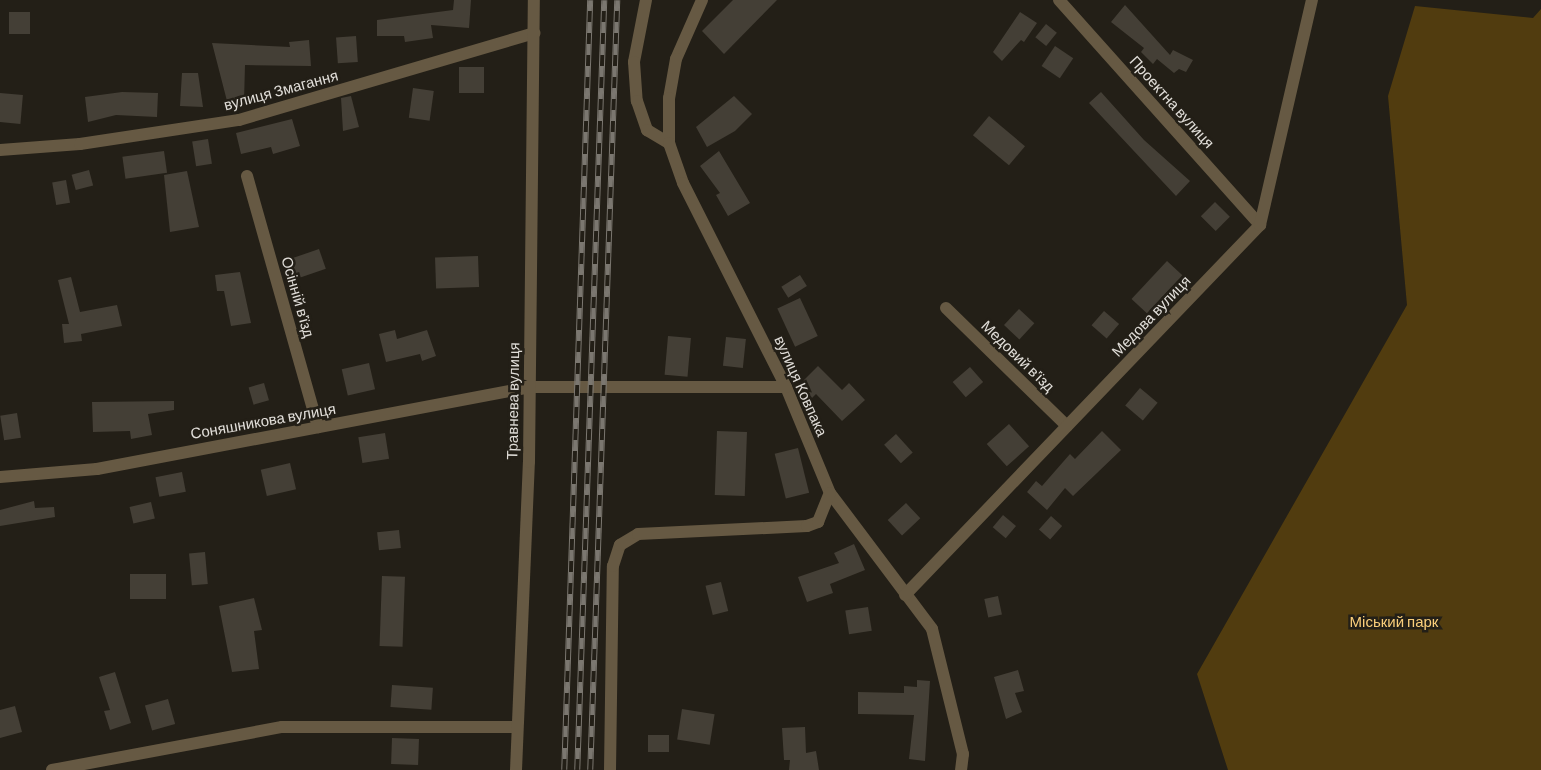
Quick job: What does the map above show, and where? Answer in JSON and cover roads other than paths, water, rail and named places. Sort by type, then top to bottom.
[{"type":"street","name":"Травнева вулиця","points":[[516,770],[530,387],[534,0]]},
{"type":"street","points":[[646,0],[634,62],[637,101],[647,130],[669,143]]},
{"type":"street","name":"вулиця Ковпака","points":[[702,0],[676,59],[669,98],[669,143],[683,183],[786,387],[830,493],[905,596],[932,629],[963,754],[961,770]]},
{"type":"street","name":"Проектна вулиця","points":[[1059,0],[1260,226]]},
{"type":"street","points":[[1260,226],[1312,0]]},
{"type":"street","name":"вулиця Змагання","points":[[0,150],[80,144],[239,120],[534,33]]},
{"type":"street","name":"Осінній в'їзд","points":[[247,176],[318,427]]},
{"type":"street","name":"Медова вулиця","points":[[905,596],[1260,226]]},
{"type":"street","name":"Медовий в'їзд","points":[[946,308],[1067,426]]},
{"type":"street","name":"Соняшникова вулиця","points":[[0,477],[97,469],[530,387],[786,387]]},
{"type":"street","points":[[610,770],[613,566],[620,545],[638,534],[807,526],[818,522],[830,493]]},
{"type":"street","points":[[52,770],[282,727],[517,726]]},
{"type":"railway","points":[[564,770],[590,0]]},
{"type":"railway","points":[[577,770],[604,0]]},
{"type":"railway","points":[[590,770],[617,0]]},
{"type":"park label","name":"Міський парк","points":[[1394,622]]}]
